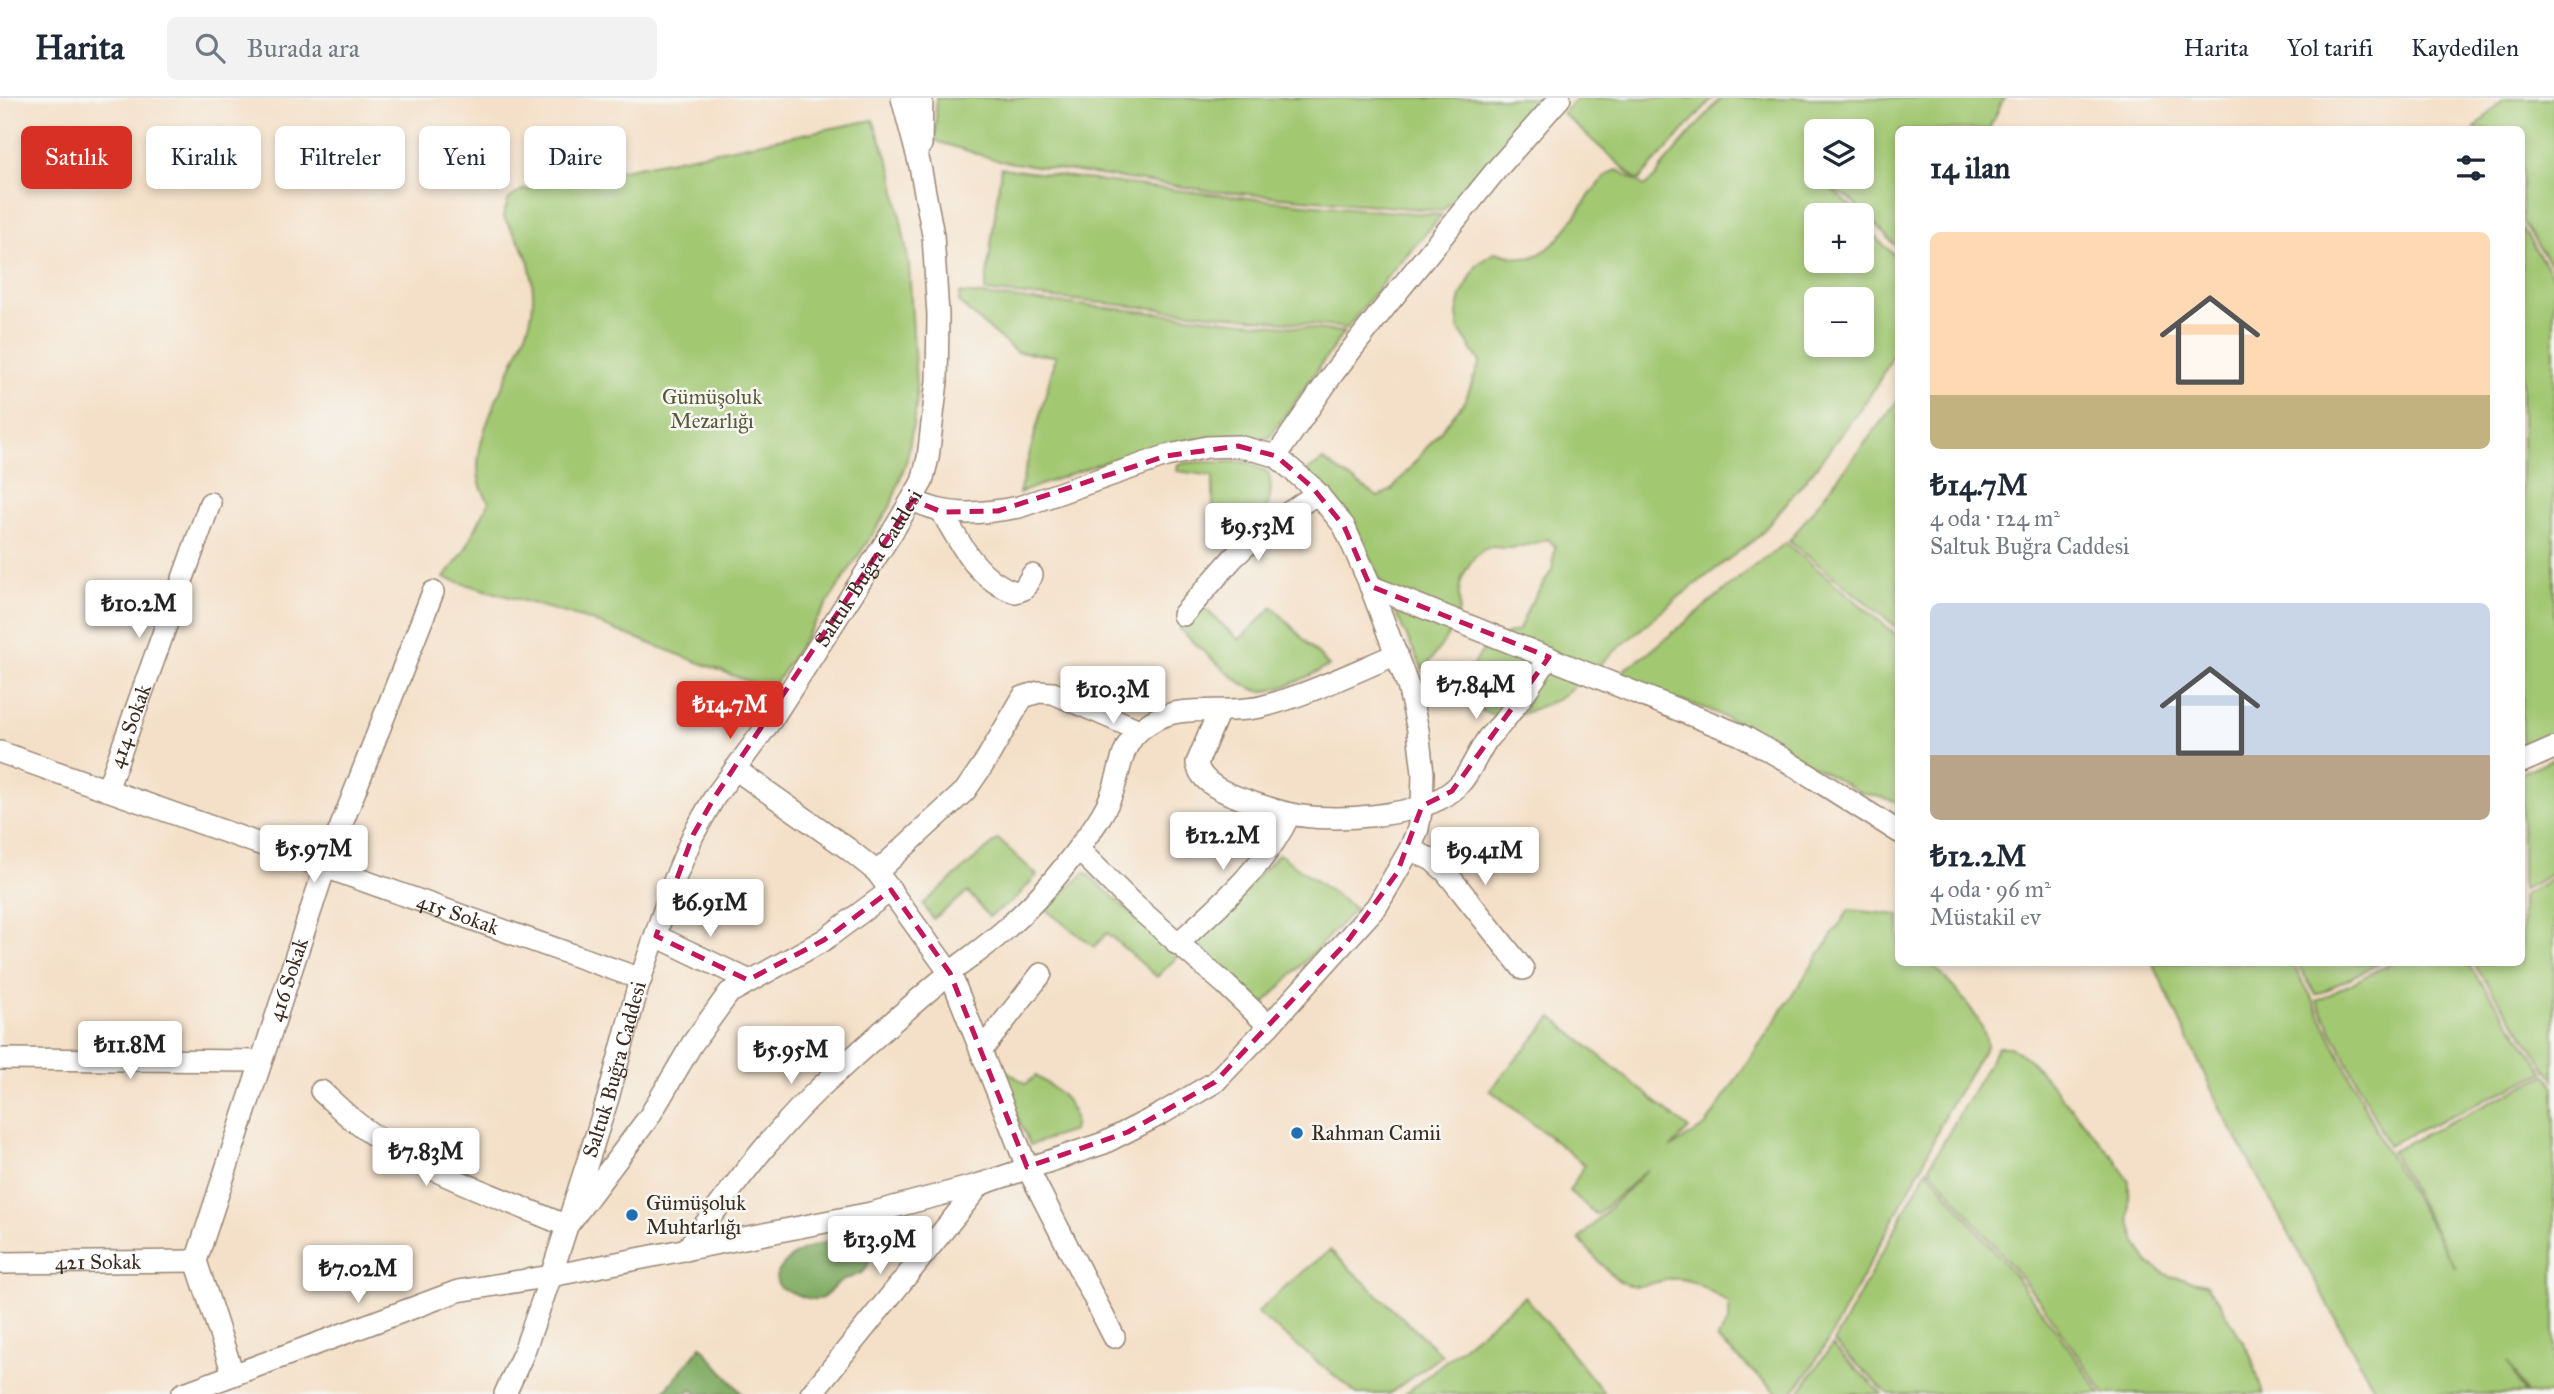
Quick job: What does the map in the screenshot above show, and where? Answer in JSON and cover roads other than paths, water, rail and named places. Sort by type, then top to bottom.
[{"type":"street","name":"Saltuk Buğra Caddesi","points":[[505,1394],[523,1354],[551,1276],[608,1098],[641,979],[693,835],[714,797],[772,719],[922,482],[928,458],[937,381],[938,315],[933,235],[920,166],[902,98]]},
{"type":"street","points":[[920,166],[922,98]]},
{"type":"street","points":[[1276,456],[1334,372],[1381,312],[1497,169],[1560,98]]},
{"type":"street","points":[[182,1394],[458,1291],[551,1276],[871,1213],[981,1184],[1104,1143],[1215,1082],[1377,906],[1410,849],[1418,829],[1423,773],[1418,730],[1397,654],[1344,526],[1318,493],[1276,456],[1238,446],[1208,447],[1166,456],[1019,507],[978,513],[942,512],[913,500]]},
{"type":"street","points":[[1183,615],[1233,558],[1264,529],[1318,493]]},
{"type":"street","name":"414 Sokak","points":[[107,790],[210,503]]},
{"type":"street","points":[[942,512],[961,546],[990,579],[1015,592],[1024,589],[1032,575]]},
{"type":"street","points":[[1370,586],[1741,735],[1895,829]]},
{"type":"street","name":"416 Sokak","points":[[196,1261],[325,867],[433,592]]},
{"type":"street","points":[[686,1250],[734,1186],[801,1106],[950,973],[1012,924],[1078,849],[1106,808],[1123,753],[1132,735],[1168,713],[1242,710],[1285,700],[1397,654]]},
{"type":"street","points":[[1219,711],[1198,763],[1203,777],[1230,794],[1290,814],[1315,818],[1368,817],[1422,806],[1452,791],[1549,657]]},
{"type":"street","points":[[877,872],[965,791],[1023,697],[1040,692],[1053,694],[1139,730]]},
{"type":"street","points":[[2525,761],[2554,748]]},
{"type":"street","name":"415 Sokak","points":[[0,752],[641,979]]},
{"type":"street","points":[[735,769],[877,872],[950,973],[1027,1167],[1114,1337]]},
{"type":"street","points":[[1177,944],[1254,871],[1272,847],[1290,814]]},
{"type":"street","points":[[1078,849],[1177,944],[1269,1026]]},
{"type":"street","points":[[1410,849],[1432,860],[1446,872],[1523,968]]},
{"type":"street","points":[[321,1091],[354,1121],[402,1152],[448,1175],[567,1226],[649,1117],[692,1044],[729,993],[824,940],[891,890]]},
{"type":"street","points":[[656,936],[748,980]]},
{"type":"street","points":[[981,1051],[1041,974]]},
{"type":"street","points":[[0,1059],[261,1061]]},
{"type":"street","points":[[811,1394],[981,1184]]},
{"type":"street","points":[[196,1261],[233,1374]]},
{"type":"street","name":"421 Sokak","points":[[0,1263],[196,1261]]},
{"type":"place","name":"Rahman Camii","points":[[1297,1133]]},
{"type":"place","name":"Gümüşoluk Muhtarlığı","points":[[632,1215]]},
{"type":"park label","name":"Gümüşoluk Mezarlığı","points":[[712,409]]}]
